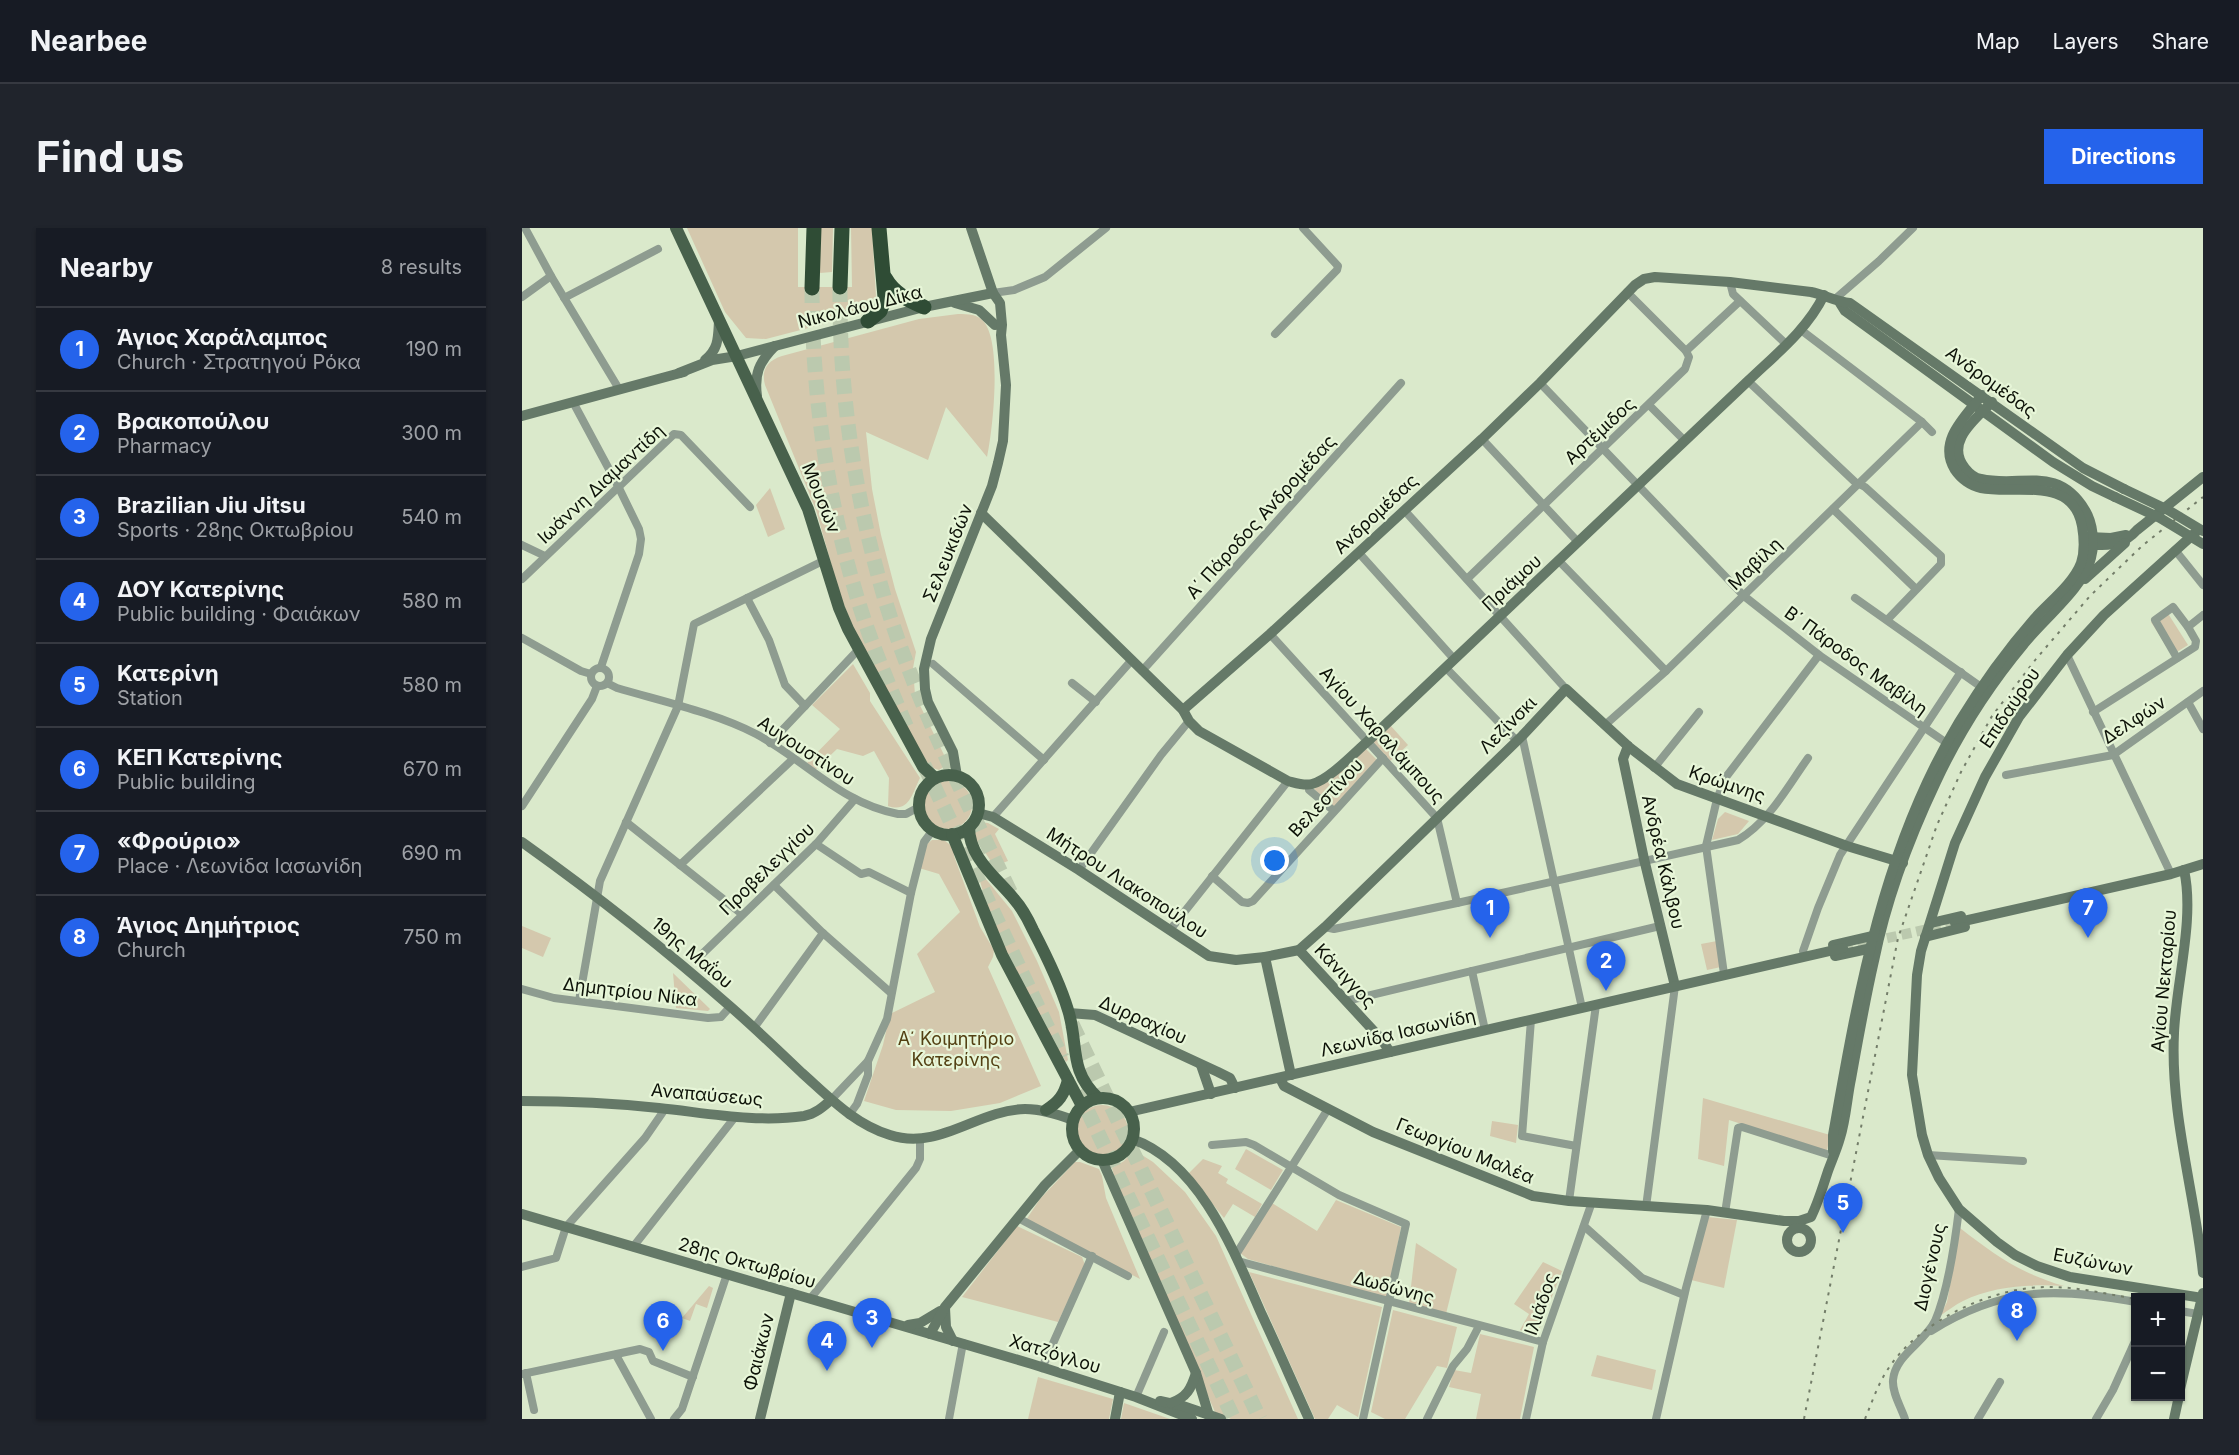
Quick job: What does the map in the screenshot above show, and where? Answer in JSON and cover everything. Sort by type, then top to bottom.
[{"type":"highway","points":[[812,288],[814,228]]},
{"type":"highway","points":[[840,287],[842,228]]},
{"type":"highway","points":[[868,321],[884,303],[879,228]]},
{"type":"highway","points":[[883,275],[890,288],[897,294],[924,307]]},
{"type":"main road","name":"Μουσών","points":[[676,228],[808,508],[839,608],[858,650],[924,767],[935,778]]},
{"type":"main road","points":[[969,827],[952,834],[942,834],[933,830],[923,820],[919,807],[925,787],[935,778],[957,776],[968,781],[975,790],[979,801],[978,813],[969,827],[969,836],[982,864],[1014,899],[1034,930],[1070,1013],[1079,1072],[1089,1090],[1098,1098],[1116,1101],[1129,1112],[1134,1130],[1132,1140],[1121,1155],[1102,1160],[1086,1155],[1080,1150],[1072,1136],[1073,1120],[1082,1106],[1098,1098]]},
{"type":"main road","points":[[952,834],[1002,955],[1082,1106]]},
{"type":"main road","points":[[1046,1110],[1064,1095],[1068,1080]]},
{"type":"street","points":[[525,228],[551,276],[619,388]]},
{"type":"street","name":"Σελευκιδών","points":[[957,776],[953,752],[928,702],[924,669],[931,639],[992,486],[1003,441],[1006,386],[998,330],[1001,307],[993,293],[971,228]]},
{"type":"street","points":[[993,293],[1014,290],[1045,277],[1106,228]]},
{"type":"street","points":[[1275,334],[1337,270],[1338,266],[1304,228]]},
{"type":"street","points":[[1838,301],[1913,228]]},
{"type":"street","points":[[564,298],[658,249]]},
{"type":"street","points":[[522,297],[551,276]]},
{"type":"street","name":"Ανδρομέδας","points":[[1183,710],[1270,634],[1482,439],[1540,383],[1627,292],[1644,279],[1655,277],[1730,282],[1824,295],[1838,301],[1845,311],[2083,468],[2168,510],[2203,531]]},
{"type":"street","points":[[1730,282],[1733,294],[1786,344]]},
{"type":"street","points":[[1627,292],[1686,351]]},
{"type":"street","name":"Νικολάου Δίκα","points":[[679,373],[700,363],[737,356],[924,307],[993,293]]},
{"type":"street","name":"Πριάμου","points":[[1309,785],[1326,777],[1368,741],[1559,561],[1801,330],[1818,308],[1824,295]]},
{"type":"street","name":"Αρτέμιδος","points":[[1467,579],[1685,369],[1689,357],[1686,351],[1740,301]]},
{"type":"street","points":[[946,303],[957,303],[979,310],[998,330]]},
{"type":"street","points":[[700,363],[715,350],[719,318]]},
{"type":"street","points":[[1801,330],[1932,432]]},
{"type":"street","points":[[757,399],[756,374],[761,361],[775,346]]},
{"type":"street","name":"Νικολάου Δίκα","points":[[524,413],[679,373],[713,367],[737,356]]},
{"type":"street","points":[[1748,381],[1941,556],[1941,564],[1888,619]]},
{"type":"street","name":"Α΄ Πάροδος Ανδρομέδας","points":[[1142,671],[1401,383]]},
{"type":"street","name":"Β΄ Πάροδος Μαβίλη","points":[[1540,383],[1744,596],[1819,655],[1950,745]]},
{"type":"street","points":[[573,402],[639,529],[641,545],[601,668]]},
{"type":"street","points":[[1983,403],[1960,421],[1950,444],[1951,462],[1958,474],[1968,483],[1981,488],[2047,490],[2067,501],[2080,517],[2088,541],[2087,569],[2073,589]]},
{"type":"street","name":"Ανδρομέδας","points":[[1983,403],[2053,462],[2092,486],[2160,518],[2203,544]]},
{"type":"street","points":[[1649,405],[1684,440]]},
{"type":"street","name":"Μαβίλη","points":[[1605,725],[1666,671],[1922,422]]},
{"type":"street","name":"Ιωάννη Διαμαντίδη","points":[[522,579],[674,434],[678,433],[750,507]]},
{"type":"street","points":[[1482,439],[1578,542]]},
{"type":"street","points":[[1985,689],[2073,589],[2137,530],[2203,477]]},
{"type":"street","points":[[1833,509],[1916,590]]},
{"type":"street","points":[[1405,511],[1566,689]]},
{"type":"street","points":[[981,513],[1183,710],[1189,721],[1199,731],[1288,781],[1309,785],[1310,789],[1334,812]]},
{"type":"street","name":"Επιδαύρου","points":[[1928,930],[1955,843],[1985,777],[2019,717],[2067,655],[2104,615],[2203,526]]},
{"type":"street","points":[[2088,541],[2118,537],[2137,530]]},
{"type":"street","points":[[2088,541],[2112,545],[2129,539]]},
{"type":"street","points":[[1802,1226],[1809,1235],[1811,1243],[1808,1249],[1800,1252],[1789,1247],[1787,1239],[1790,1233],[1811,1218],[1841,1137],[1853,1046],[1875,942],[1899,862],[1950,745],[2018,638],[2075,574],[2088,541]]},
{"type":"street","points":[[522,545],[545,556]]},
{"type":"street","points":[[2175,550],[2203,585]]},
{"type":"street","points":[[1359,553],[1454,659]]},
{"type":"street","points":[[1559,561],[1666,671]]},
{"type":"street","points":[[579,1001],[600,881],[678,706],[694,624],[795,575],[826,563]]},
{"type":"street","points":[[747,598],[769,640],[784,685],[805,706]]},
{"type":"street","points":[[1855,598],[1985,689]]},
{"type":"street","points":[[2093,712],[2177,658],[2197,644],[2173,607],[2155,620],[2177,658]]},
{"type":"street","points":[[2188,627],[2203,615]]},
{"type":"street","name":"Αγίου Χαραλάμπους","points":[[1270,634],[1437,818],[1457,903]]},
{"type":"street","points":[[522,638],[581,671],[591,674]]},
{"type":"street","points":[[770,743],[858,650]]},
{"type":"street","points":[[1724,974],[1706,846],[1717,799],[1726,777],[1819,655]]},
{"type":"street","points":[[2067,655],[2170,874]]},
{"type":"street","points":[[993,817],[1131,661]]},
{"type":"street","points":[[933,664],[1044,760]]},
{"type":"street","points":[[601,668],[608,672],[610,678],[608,683],[597,686],[592,682],[591,674],[595,669],[601,668]]},
{"type":"street","points":[[1446,668],[1519,739],[1582,1008]]},
{"type":"street","points":[[1803,951],[1834,867],[1961,672]]},
{"type":"street","name":"Αυγουστίνου","points":[[608,683],[617,688],[742,728],[770,743],[838,791],[855,799],[898,814],[906,814],[919,807]]},
{"type":"street","points":[[1072,683],[1096,702]]},
{"type":"street","points":[[523,800],[592,699],[597,686]]},
{"type":"street","name":"Κρώμνης","points":[[1566,689],[1628,746],[1677,784],[1847,846],[1899,862]]},
{"type":"street","name":"Λεζίνσκι","points":[[1299,950],[1519,739],[1566,689]]},
{"type":"street","name":"Δελφών","points":[[2006,775],[2113,755],[2203,691]]},
{"type":"street","points":[[2188,702],[2203,729]]},
{"type":"street","points":[[1654,768],[1699,712]]},
{"type":"street","points":[[1079,870],[1161,755],[1189,721]]},
{"type":"street","name":"Ανδρέα Κάλβου","points":[[1628,746],[1623,759],[1644,859],[1675,986]]},
{"type":"street","name":"Βελεστίνου","points":[[1212,876],[1242,902],[1248,903],[1383,758]]},
{"type":"street","points":[[1325,927],[1334,929],[1737,840],[1752,830],[1767,815],[1808,758]]},
{"type":"street","points":[[680,865],[793,759]]},
{"type":"street","points":[[1170,930],[1288,781]]},
{"type":"street","name":"Προβελεγγίου","points":[[697,959],[816,844],[855,799]]},
{"type":"street","name":"Μήτρου Λιακοπούλου","points":[[978,813],[993,817],[1079,870],[1209,956],[1236,960],[1299,950]]},
{"type":"street","points":[[626,822],[742,914]]},
{"type":"street","name":"Αναπαύσεως","points":[[522,1101],[567,1101],[765,1118],[805,1116],[819,1110],[868,1061],[886,1019],[911,893],[924,842],[933,830]]},
{"type":"street","name":"19ης Μαΐου","points":[[522,842],[597,895],[730,1007],[849,1115],[887,1134],[899,1138],[921,1140],[937,1137],[996,1114],[1015,1110],[1046,1110]]},
{"type":"street","points":[[816,844],[861,874],[868,872],[911,893]]},
{"type":"street","points":[[1955,923],[2170,874],[2203,864]]},
{"type":"street","name":"Αγίου Νεκταρίου","points":[[2184,870],[2188,902],[2174,1033],[2174,1076],[2179,1124],[2203,1273]]},
{"type":"street","points":[[774,885],[823,933],[891,993]]},
{"type":"street","points":[[1928,930],[2033,911],[2062,898]]},
{"type":"street","points":[[1928,930],[2031,900],[2062,898]]},
{"type":"street","points":[[1346,1001],[1660,926]]},
{"type":"street","name":"Διογένους","points":[[1905,1419],[1895,1393],[1893,1380],[1902,1359],[1929,1331],[1943,1295],[1959,1209],[1939,1178],[1928,1155],[1917,1116],[1912,1075],[1917,975],[1928,930]]},
{"type":"street","points":[[754,1028],[823,933]]},
{"type":"street","points":[[1749,968],[1769,959],[1803,951],[1875,942]]},
{"type":"street","points":[[1749,968],[1778,969],[1875,942]]},
{"type":"street","points":[[1749,968],[1843,948]]},
{"type":"street","name":"Κάνιγγος","points":[[1299,950],[1382,1040],[1390,1052]]},
{"type":"street","points":[[1265,957],[1285,1076]]},
{"type":"street","name":"Λεωνίδα Ιασωνίδη","points":[[1129,1112],[1749,968]]},
{"type":"street","points":[[1472,971],[1485,1030]]},
{"type":"street","points":[[1646,1206],[1675,986]]},
{"type":"street","name":"Δημητρίου Νίκα","points":[[522,989],[554,998],[715,1018],[721,1017],[730,1007]]},
{"type":"street","points":[[1569,1201],[1596,1005]]},
{"type":"street","name":"Δυρραχίου","points":[[1070,1013],[1095,1015],[1230,1078],[1235,1088]]},
{"type":"street","points":[[1531,1020],[1522,1136],[1576,1146]]},
{"type":"street","name":"Αναπαύσεως","points":[[849,1115],[868,1075],[868,1061]]},
{"type":"street","points":[[1202,1065],[1211,1094]]},
{"type":"street","name":"Γεωργίου Μαλέα","points":[[1285,1076],[1284,1086],[1396,1142],[1533,1196],[1569,1201],[1707,1210],[1784,1221],[1802,1226]]},
{"type":"street","points":[[522,1268],[556,1258],[566,1227],[645,1138],[665,1108]]},
{"type":"street","points":[[1237,1258],[1290,1167],[1328,1109]]},
{"type":"street","points":[[1046,1110],[1073,1120]]},
{"type":"street","points":[[633,1247],[735,1117]]},
{"type":"street","points":[[1725,1213],[1738,1128],[1742,1127],[1833,1156]]},
{"type":"street","points":[[810,1299],[916,1168],[920,1159],[921,1140]]},
{"type":"street","points":[[1132,1140],[1153,1150],[1182,1174],[1205,1200],[1237,1258],[1309,1419]]},
{"type":"street","points":[[1212,1145],[1246,1143],[1254,1145],[1339,1195],[1406,1224],[1363,1419]]},
{"type":"street","points":[[930,1334],[945,1307],[1044,1185],[1080,1150]]},
{"type":"street","points":[[1928,1155],[2023,1161]]},
{"type":"street","points":[[1102,1160],[1196,1373],[1209,1417]]},
{"type":"street","name":"Ιλιάδος","points":[[1526,1419],[1543,1341],[1592,1202]]},
{"type":"street","name":"Ευζώνων","points":[[1959,1209],[2015,1255],[2052,1272],[2084,1280],[2203,1298]]},
{"type":"street","points":[[1656,1419],[1684,1295],[1707,1210]]},
{"type":"street","name":"28ης Οκτωβρίου","points":[[522,1214],[958,1342]]},
{"type":"street","points":[[1018,1218],[1128,1276]]},
{"type":"street","points":[[1784,1221],[1790,1233]]},
{"type":"street","points":[[1584,1226],[1642,1278],[1684,1295]]},
{"type":"street","points":[[1042,1368],[1092,1256]]},
{"type":"street","name":"Δωδώνης","points":[[1237,1258],[1390,1302],[1543,1341]]},
{"type":"street","points":[[674,1419],[682,1409],[727,1274]]},
{"type":"street","points":[[1929,1331],[1957,1314],[1984,1303],[2021,1294],[2071,1292],[2131,1301]]},
{"type":"street","points":[[2185,1371],[2203,1292]]},
{"type":"street","name":"Φαιάκων","points":[[760,1419],[791,1293]]},
{"type":"street","points":[[898,1325],[920,1323],[945,1307]]},
{"type":"street","points":[[945,1307],[946,1327],[958,1342],[949,1419]]},
{"type":"street","points":[[2185,1312],[2198,1314]]},
{"type":"street","points":[[1427,1419],[1453,1366],[1467,1349],[1479,1326]]},
{"type":"street","points":[[1136,1397],[1164,1332]]},
{"type":"street","name":"Χατζόγλου","points":[[958,1342],[1136,1397],[1192,1419]]},
{"type":"street","points":[[2096,1419],[2113,1390],[2132,1347]]},
{"type":"street","points":[[534,1410],[524,1374],[644,1349],[649,1352],[653,1361],[693,1377]]},
{"type":"street","points":[[616,1355],[651,1419]]},
{"type":"street","points":[[1171,1403],[1184,1397],[1190,1391],[1196,1373]]},
{"type":"street","points":[[1978,1419],[2000,1382]]},
{"type":"street","points":[[1115,1419],[1120,1392]]},
{"type":"street","name":"Χατζόγλου","points":[[1136,1397],[1171,1403],[1221,1419]]},
{"type":"street","points":[[2174,1419],[2178,1401]]},
{"type":"green space","points":[[687,228],[798,228],[798,287],[852,287],[851,228],[872,228],[876,297],[872,307],[866,313],[766,339],[746,338],[725,312]]},
{"type":"green space","points":[[819,228],[833,228],[832,272],[820,273]]},
{"type":"green space","points":[[958,314],[979,317],[990,333],[993,348],[994,387],[992,427],[987,457],[946,407],[928,460],[866,432],[872,489],[881,535],[895,589],[916,652],[913,668],[915,695],[946,759],[945,766],[939,770],[930,767],[864,654],[840,595],[816,510],[765,385],[764,375],[769,363],[782,356],[919,319]]},
{"type":"green space","points":[[770,488],[785,529],[768,537],[756,505]]},
{"type":"green space","points":[[2167,612],[2188,645],[2172,655],[2151,622]]},
{"type":"green space","points":[[853,664],[870,693],[870,701],[920,778],[909,801],[901,807],[888,806],[889,778],[874,751],[863,756],[837,749],[815,770],[807,763],[840,729],[812,705]]},
{"type":"green space","points":[[1390,725],[1408,745],[1390,761],[1372,742]]},
{"type":"green space","points":[[1366,749],[1377,760],[1334,807],[1314,789]]},
{"type":"green space","points":[[943,781],[953,781],[965,788],[972,800],[972,810],[965,822],[953,829],[943,829],[928,818],[924,810],[924,800],[935,785]]},
{"type":"green space","points":[[1725,812],[1749,821],[1738,834],[1712,840],[1718,819]]},
{"type":"green space","points":[[980,822],[988,823],[999,829],[995,834],[1008,861],[994,866],[979,843],[973,840],[973,827]]},
{"type":"green space","name":"Α΄ Κοιμητήριο Κατερίνης","points":[[932,840],[944,840],[954,848],[954,856],[980,927],[994,950],[988,967],[1041,1086],[1000,1103],[951,1111],[896,1110],[864,1101],[883,1045],[890,1014],[935,992],[917,954],[960,912],[939,874],[919,868],[927,844]]},
{"type":"green space","points":[[977,872],[981,873],[1012,911],[1037,961],[1059,1012],[1068,1060],[1066,1062],[1019,983],[986,901]]},
{"type":"green space","points":[[522,926],[551,938],[543,957],[522,948]]},
{"type":"green space","points":[[1717,941],[1721,967],[1707,970],[1701,944]]},
{"type":"green space","points":[[673,973],[710,1009],[708,1011],[676,1008]]},
{"type":"green space","points":[[1703,1098],[1830,1135],[1827,1151],[1729,1120],[1724,1166],[1698,1159]]},
{"type":"green space","points":[[1102,1105],[1112,1107],[1120,1113],[1126,1121],[1128,1131],[1126,1141],[1120,1149],[1112,1155],[1102,1157],[1092,1155],[1084,1149],[1078,1141],[1076,1131],[1078,1121],[1084,1113],[1092,1107]]},
{"type":"green space","points":[[1492,1121],[1518,1125],[1516,1143],[1490,1136]]},
{"type":"green space","points":[[1246,1149],[1283,1170],[1271,1190],[1235,1169]]},
{"type":"green space","points":[[1134,1150],[1153,1162],[1185,1192],[1216,1236],[1298,1419],[1231,1419],[1215,1412],[1118,1190],[1112,1168],[1124,1161]]},
{"type":"green space","points":[[1203,1159],[1222,1166],[1218,1173],[1228,1179],[1226,1183],[1262,1204],[1255,1217],[1233,1204],[1224,1218],[1188,1174]]},
{"type":"green space","points":[[1075,1162],[1099,1169],[1106,1198],[1140,1279],[1026,1220],[1040,1199]]},
{"type":"green space","points":[[1336,1200],[1401,1227],[1387,1299],[1248,1259],[1240,1253],[1272,1203],[1317,1231]]},
{"type":"green space","points":[[1708,1217],[1737,1220],[1724,1288],[1691,1280]]},
{"type":"green space","points":[[1017,1226],[1082,1257],[1085,1265],[1058,1322],[962,1297]]},
{"type":"green space","points":[[1960,1228],[2009,1263],[2064,1286],[2039,1285],[1999,1289],[1963,1301],[1940,1316],[1947,1302]]},
{"type":"green space","points":[[1416,1243],[1457,1269],[1446,1314],[1409,1304]]},
{"type":"green space","points":[[1543,1262],[1562,1271],[1537,1335],[1520,1330],[1529,1314],[1514,1304]]},
{"type":"green space","points":[[1249,1272],[1382,1307],[1358,1417],[1337,1405],[1328,1419],[1315,1419]]},
{"type":"green space","points":[[709,1286],[713,1288],[707,1308],[696,1304],[690,1321],[682,1318]]},
{"type":"green space","points":[[1393,1310],[1457,1327],[1447,1368],[1437,1366],[1405,1419],[1385,1419],[1371,1412]]},
{"type":"green space","points":[[1480,1334],[1534,1347],[1520,1419],[1476,1419],[1481,1394],[1449,1387],[1454,1370],[1471,1373]]},
{"type":"green space","points":[[1597,1355],[1656,1370],[1652,1390],[1591,1376]]},
{"type":"green space","points":[[1038,1377],[1113,1399],[1109,1419],[1028,1419]]},
{"type":"green space","points":[[1124,1403],[1170,1419],[1121,1419]]},
{"type":"tunnel","points":[[840,287],[842,367],[846,406],[857,484],[874,562],[911,676],[1012,896]]},
{"type":"tunnel","points":[[812,288],[819,410],[839,531],[866,625],[909,733]]},
{"type":"tunnel","points":[[924,765],[1062,1058]]},
{"type":"tunnel","points":[[1843,948],[1955,923]]},
{"type":"tunnel","points":[[1072,1024],[1260,1419]]},
{"type":"tunnel","points":[[1078,1091],[1234,1419]]},
{"type":"railway","points":[[1804,1419],[1898,938],[1937,825],[1961,772],[1992,716],[2036,659],[2090,596],[2142,546],[2203,497]]},
{"type":"railway","points":[[1865,1419],[1881,1381],[1902,1352],[1918,1336],[1959,1310],[1982,1300],[2028,1288],[2071,1288],[2131,1298]]},
{"type":"place","name":"Άγιος Χαράλαμπος","points":[[1490,938]]},
{"type":"place","name":"«Φρούριο»","points":[[2088,938]]},
{"type":"place","name":"Βρακοπούλου","points":[[1606,991]]},
{"type":"place","name":"Κατερίνη","points":[[1843,1233]]},
{"type":"place","name":"Άγιος Δημήτριος","points":[[2017,1341]]},
{"type":"place","name":"Brazilian Jiu Jitsu","points":[[872,1348]]},
{"type":"place","name":"ΚΕΠ Κατερίνης","points":[[663,1351]]},
{"type":"place","name":"ΔΟΥ Κατερίνης","points":[[827,1371]]}]
